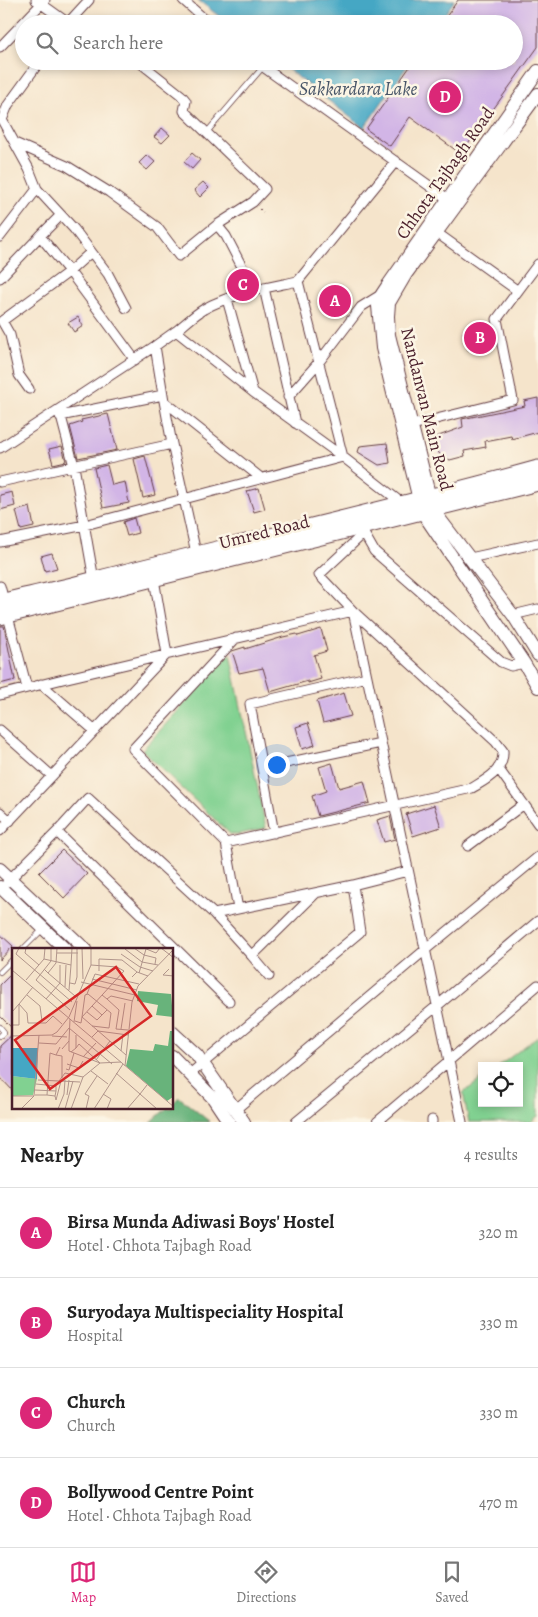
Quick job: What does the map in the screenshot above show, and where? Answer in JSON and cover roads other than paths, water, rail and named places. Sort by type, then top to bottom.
[{"type":"main road","name":"Chhota Tajbagh Road","points":[[382,294],[452,203],[538,72]]},
{"type":"main road","name":"Nandanvan Main Road","points":[[538,94],[452,203],[437,233],[406,274],[389,303],[388,316],[389,335],[412,425],[426,505],[470,558],[513,615],[538,655]]},
{"type":"main road","points":[[382,294],[378,306],[382,348],[426,505],[538,687]]},
{"type":"main road","points":[[426,505],[538,468]]},
{"type":"main road","name":"Umred Road","points":[[3,604],[154,579],[360,525],[404,510],[538,483]]},
{"type":"main road","points":[[3,604],[196,553],[360,525]]},
{"type":"main road","points":[[0,868],[83,948]]},
{"type":"main road","points":[[1,888],[63,948]]},
{"type":"main road","points":[[174,1034],[197,1055],[244,1122]]},
{"type":"main road","points":[[174,1058],[213,1098],[229,1122]]},
{"type":"street","points":[[76,15],[89,0]]},
{"type":"street","points":[[183,0],[200,15]]},
{"type":"street","points":[[29,15],[41,2],[58,15]]},
{"type":"street","points":[[0,47],[15,31]]},
{"type":"street","points":[[33,70],[8,105],[1,121],[29,169],[37,189],[74,229],[108,274],[126,308]]},
{"type":"street","points":[[15,143],[67,166],[109,192],[157,228],[179,256],[217,225],[254,202],[265,188],[184,112],[186,101],[181,95],[149,70]]},
{"type":"street","points":[[267,70],[452,203]]},
{"type":"street","points":[[0,448],[59,413],[176,331],[201,311],[227,299],[254,290],[298,281],[396,161]]},
{"type":"street","points":[[0,237],[37,189]]},
{"type":"street","points":[[0,278],[61,215]]},
{"type":"street","points":[[217,225],[226,236],[254,290]]},
{"type":"street","points":[[437,233],[518,291]]},
{"type":"street","points":[[40,236],[70,271],[135,360]]},
{"type":"street","points":[[29,389],[19,375],[10,335],[2,321],[70,271],[91,252]]},
{"type":"street","points":[[412,425],[514,400],[497,319],[538,264]]},
{"type":"street","points":[[298,281],[302,290],[343,457]]},
{"type":"street","points":[[264,288],[295,423]]},
{"type":"street","points":[[288,397],[319,362],[362,307],[382,294]]},
{"type":"street","points":[[227,299],[253,392]]},
{"type":"street","points":[[176,331],[253,392],[343,457],[404,510]]},
{"type":"street","points":[[155,346],[172,444],[196,553]]},
{"type":"street","points":[[59,413],[164,398],[261,478]]},
{"type":"street","points":[[59,413],[74,466],[94,580]]},
{"type":"street","points":[[0,482],[172,444]]},
{"type":"street","points":[[0,542],[85,525],[343,457]]},
{"type":"street","points":[[226,843],[472,788],[490,777],[498,768],[503,757],[503,751],[496,742],[353,611],[319,575],[360,525],[374,551],[501,662],[511,666],[524,663]]},
{"type":"street","points":[[470,558],[538,543]]},
{"type":"street","points":[[154,579],[167,654]]},
{"type":"street","points":[[3,604],[27,688]]},
{"type":"street","points":[[513,615],[538,610]]},
{"type":"street","points":[[0,695],[353,611]]},
{"type":"street","points":[[353,611],[462,1122]]},
{"type":"street","points":[[236,638],[133,749],[226,843],[238,909]]},
{"type":"street","points":[[0,831],[167,654]]},
{"type":"street","points":[[274,833],[250,704],[367,677]]},
{"type":"street","points":[[41,684],[95,731]]},
{"type":"street","points":[[0,730],[52,776]]},
{"type":"street","points":[[262,768],[381,743]]},
{"type":"street","points":[[498,768],[538,824]]},
{"type":"street","points":[[1,888],[88,798],[214,914],[269,976]]},
{"type":"street","points":[[468,846],[524,804]]},
{"type":"street","points":[[0,812],[10,821]]},
{"type":"street","points":[[57,832],[229,1001]]},
{"type":"street","points":[[236,1109],[424,950],[538,857]]},
{"type":"street","points":[[214,914],[353,885],[408,871]]},
{"type":"street","points":[[190,1074],[360,932],[353,885]]},
{"type":"street","points":[[252,956],[316,892]]},
{"type":"street","points":[[296,1122],[538,921]]},
{"type":"street","points":[[377,1122],[538,985]]},
{"type":"lane","points":[[206,133],[260,70]]},
{"type":"lane","points":[[25,948],[44,928]]},
{"type":"lane","points":[[0,972],[12,960]]},
{"type":"lane","points":[[0,1027],[4,1032],[0,1036]]},
{"type":"water","points":[[198,0],[455,0],[444,15],[217,15]]},
{"type":"water","name":"Sakkardara Lake","points":[[289,70],[405,70],[364,128]]},
{"type":"place","name":"Bollywood Centre Point","points":[[445,97]]},
{"type":"place","name":"Church","points":[[243,285]]},
{"type":"place","name":"Birsa Munda Adiwasi Boys' Hostel","points":[[335,301]]},
{"type":"place","name":"Suryodaya Multispeciality Hospital","points":[[480,338]]}]
